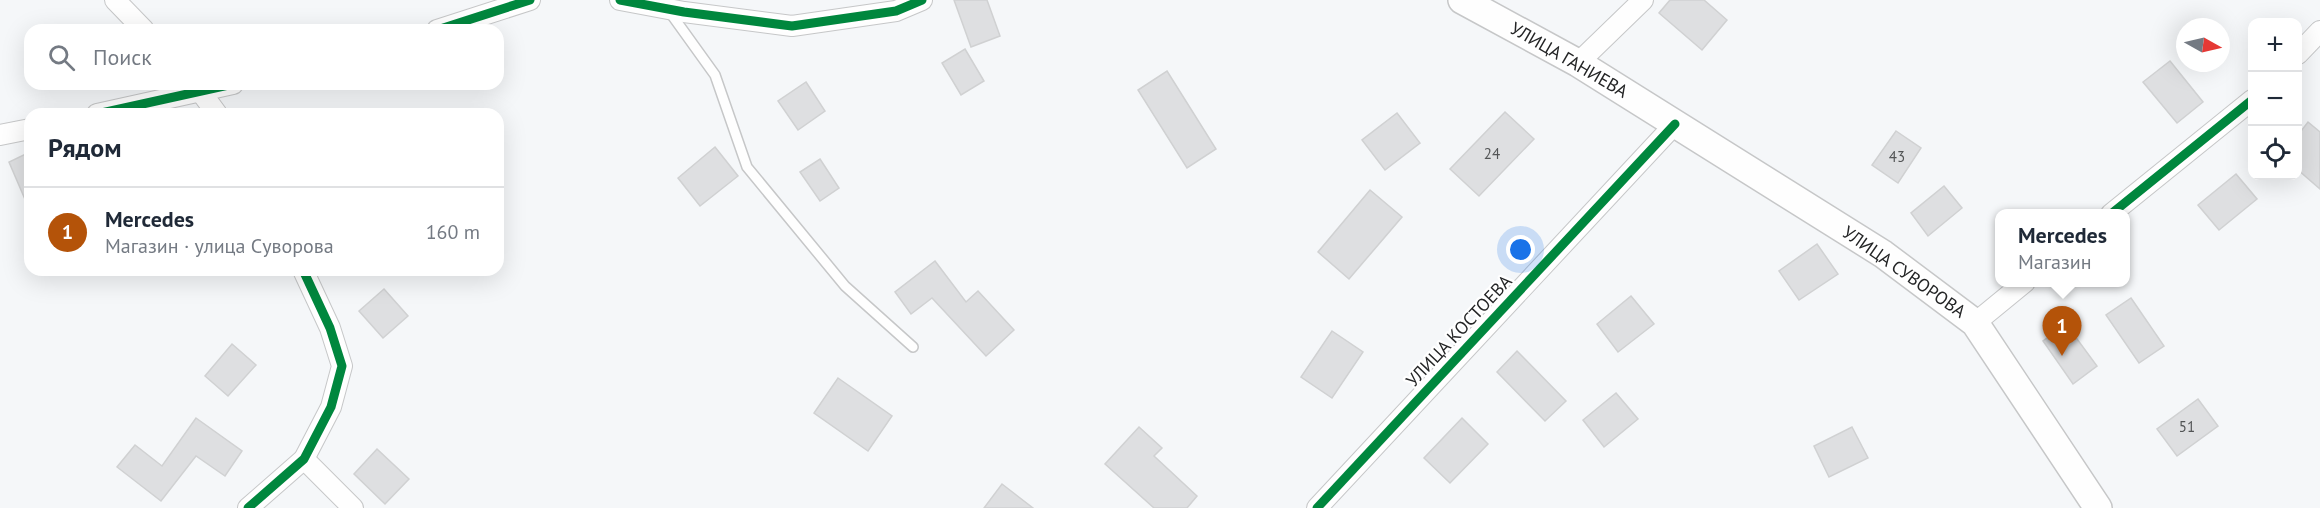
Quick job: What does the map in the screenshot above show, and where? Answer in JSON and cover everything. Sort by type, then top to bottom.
[{"type":"main road","name":"УЛИЦА ГАНИЕВА","points":[[1462,0],[1578,63],[1675,124]]},
{"type":"main road","name":"УЛИЦА СУВОРОВА","points":[[1675,124],[1884,254],[1975,323],[2098,508]]},
{"type":"street","points":[[115,0],[138,24]]},
{"type":"street","points":[[456,24],[530,0]]},
{"type":"street","points":[[620,0],[792,26],[896,11],[922,0]]},
{"type":"street","points":[[1578,63],[1643,0]]},
{"type":"street","points":[[2302,50],[2320,32]]},
{"type":"street","points":[[119,108],[187,90]]},
{"type":"street","points":[[200,90],[213,108]]},
{"type":"street","points":[[2116,209],[2248,104]]},
{"type":"street","name":"УЛИЦА КОСТОЕВА","points":[[1317,508],[1675,124]]},
{"type":"street","points":[[0,135],[24,130]]},
{"type":"street","points":[[248,508],[304,459],[331,407],[342,366],[330,328],[306,276]]},
{"type":"street","points":[[1975,323],[2019,287]]},
{"type":"street","points":[[304,459],[353,508]]},
{"type":"lane","points":[[668,9],[715,75],[747,166],[845,286],[913,347]]},
{"type":"building","points":[[954,0],[987,0],[1000,36],[971,47]]},
{"type":"building","points":[[1670,0],[1704,0],[1727,20],[1702,50],[1659,13]]},
{"type":"building","points":[[965,49],[984,81],[961,95],[942,63]]},
{"type":"building","points":[[2170,61],[2176,72],[2179,72],[2203,102],[2177,123],[2143,82]]},
{"type":"building","points":[[1167,71],[1216,149],[1187,168],[1138,90]]},
{"type":"building","points":[[806,82],[825,111],[798,130],[778,101]]},
{"type":"building","points":[[1505,112],[1534,139],[1479,196],[1450,169]]},
{"type":"building","points":[[1397,113],[1420,143],[1385,170],[1362,140]]},
{"type":"building","points":[[2308,122],[2320,132],[2320,189],[2302,173],[2302,130]]},
{"type":"building","points":[[1896,131],[1921,148],[1898,183],[1872,165]]},
{"type":"building","points":[[715,147],[738,176],[700,206],[678,178]]},
{"type":"building","points":[[24,155],[24,197],[9,162]]},
{"type":"building","points":[[820,159],[839,188],[820,201],[800,172]]},
{"type":"building","points":[[2236,174],[2257,199],[2219,230],[2198,205]]},
{"type":"building","points":[[1944,186],[1962,208],[1928,236],[1911,213]]},
{"type":"building","points":[[1370,190],[1402,217],[1349,279],[1318,252]]},
{"type":"building","points":[[1817,244],[1838,274],[1799,300],[1779,271]]},
{"type":"building","points":[[935,261],[966,302],[978,291],[1014,330],[986,356],[932,298],[911,314],[895,292]]},
{"type":"building","points":[[384,289],[408,316],[383,338],[359,311]]},
{"type":"building","points":[[1631,296],[1654,324],[1618,352],[1597,324]]},
{"type":"building","points":[[2131,298],[2164,346],[2139,363],[2106,315]]},
{"type":"building","points":[[2066,324],[2097,366],[2073,384],[2043,341]]},
{"type":"building","points":[[1332,331],[1363,352],[1332,398],[1301,377]]},
{"type":"building","points":[[232,344],[256,365],[228,396],[205,376]]},
{"type":"building","points":[[1517,351],[1566,401],[1545,421],[1497,372]]},
{"type":"building","points":[[838,378],[892,416],[868,451],[814,413]]},
{"type":"building","points":[[1616,393],[1638,419],[1604,447],[1583,420]]},
{"type":"building","points":[[2198,399],[2218,426],[2177,456],[2157,429]]},
{"type":"building","points":[[196,418],[242,451],[225,476],[196,456],[161,501],[117,467],[135,445],[162,466]]},
{"type":"building","points":[[1462,418],[1488,444],[1450,483],[1424,458]]},
{"type":"building","points":[[1139,427],[1162,448],[1154,456],[1197,496],[1187,508],[1154,508],[1105,464]]},
{"type":"building","points":[[1852,427],[1868,458],[1829,477],[1814,446]]},
{"type":"building","points":[[377,449],[409,479],[385,504],[354,474]]},
{"type":"building","points":[[1002,484],[1033,508],[984,508]]},
{"type":"cycle path","points":[[456,24],[530,0]]},
{"type":"cycle path","points":[[620,0],[684,12],[792,26],[896,11],[922,0]]},
{"type":"cycle path","points":[[124,108],[206,90]]},
{"type":"cycle path","points":[[2117,209],[2248,103]]},
{"type":"cycle path","points":[[1317,508],[1675,124]]},
{"type":"cycle path","points":[[248,508],[304,459],[331,407],[342,366],[330,328],[306,276]]},
{"type":"place","name":"Mercedes","points":[[2062,356]]}]
